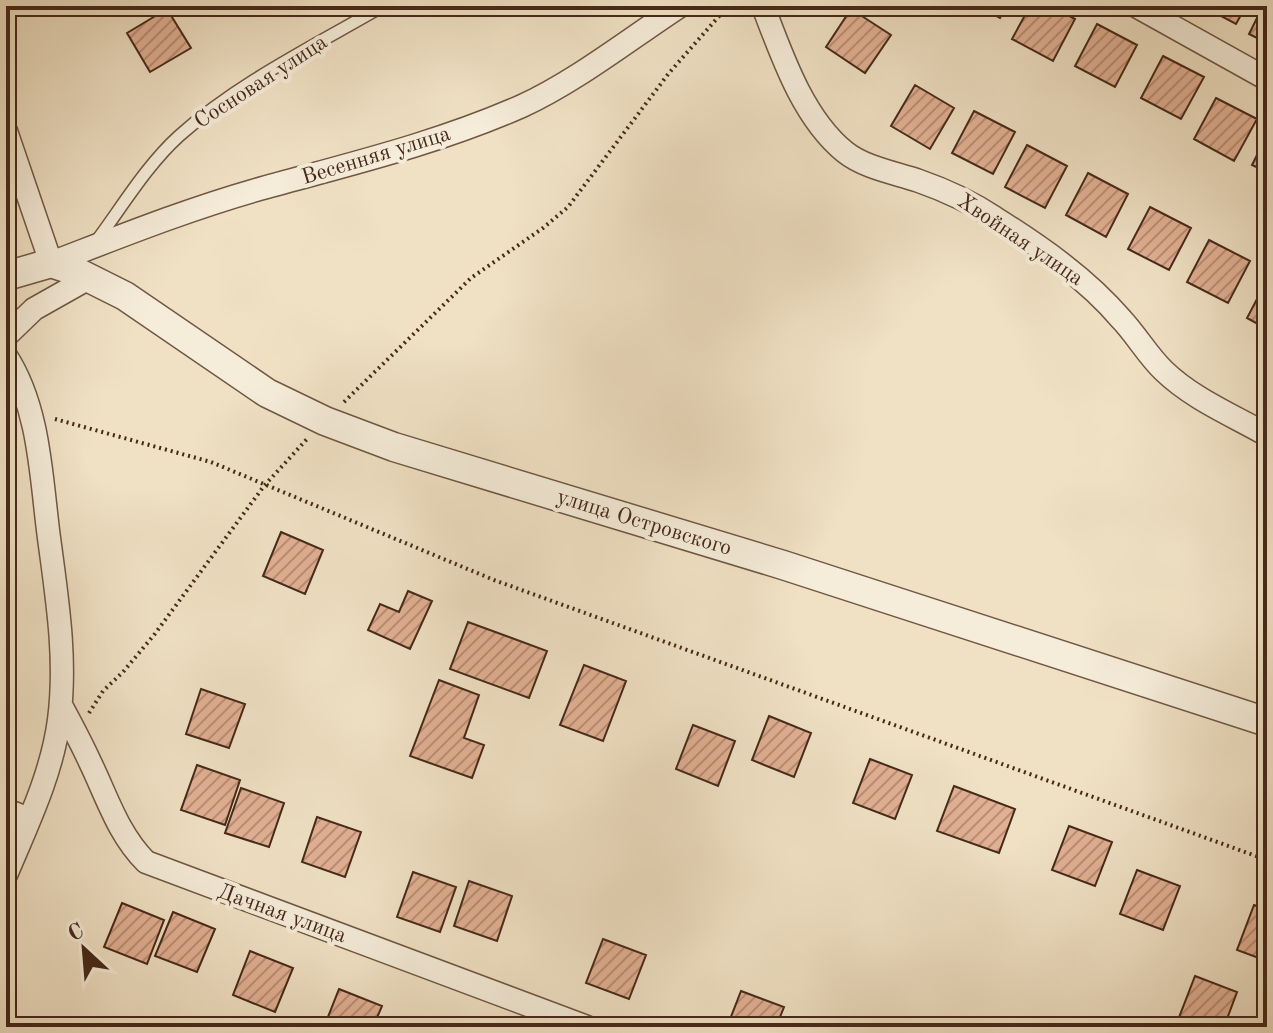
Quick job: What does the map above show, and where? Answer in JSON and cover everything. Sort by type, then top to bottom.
[{"type":"street","name":"Весенняя улица","points":[[51,263],[212,204],[475,126],[561,84],[680,6]]},
{"type":"street","name":"Хвойная улица","points":[[763,6],[795,83],[819,124],[847,154],[953,194],[992,216],[1064,265],[1096,293],[1162,370],[1188,391],[1267,435]]},
{"type":"street","points":[[1136,6],[1267,79]]},
{"type":"street","points":[[6,131],[51,263],[6,276]]},
{"type":"street","name":"улица Островского","points":[[51,263],[125,296],[267,393],[325,421],[432,460],[783,565],[1267,722]]},
{"type":"street","points":[[6,336],[34,309],[89,278]]},
{"type":"street","points":[[6,356],[30,412],[40,465],[62,659],[61,705],[53,750],[6,875]]},
{"type":"street","name":"Дачная улица","points":[[61,705],[119,825],[131,846],[146,862],[587,1027]]},
{"type":"street","points":[[6,810],[29,819]]},
{"type":"lane","name":"Сосновая улица","points":[[93,247],[146,174],[177,138],[222,103],[383,6]]},
{"type":"path","points":[[78,737],[103,691],[154,635],[264,486],[325,421],[471,278],[568,207],[669,73],[728,6]]},
{"type":"path","points":[[30,412],[211,462],[494,580],[1267,860]]},
{"type":"building","points":[[246,6],[269,6],[252,16]]},
{"type":"building","points":[[977,6],[1006,6],[1000,18]]},
{"type":"building","points":[[1030,6],[1051,6],[1075,19],[1053,61],[1012,39]]},
{"type":"building","points":[[1202,6],[1246,6],[1236,24]]},
{"type":"building","points":[[1263,6],[1267,6],[1267,43],[1249,34]]},
{"type":"building","points":[[167,9],[191,48],[150,72],[127,33]]},
{"type":"building","points":[[851,9],[891,35],[865,73],[826,47]]},
{"type":"building","points":[[1097,24],[1137,45],[1115,87],[1075,66]]},
{"type":"building","points":[[1163,56],[1204,77],[1181,119],[1141,98]]},
{"type":"building","points":[[915,85],[954,108],[930,149],[891,126]]},
{"type":"building","points":[[1216,98],[1257,119],[1234,161],[1194,139]]},
{"type":"building","points":[[974,111],[1015,132],[993,174],[952,153]]},
{"type":"building","points":[[1267,135],[1267,172],[1252,165]]},
{"type":"building","points":[[1027,145],[1067,166],[1045,208],[1005,187]]},
{"type":"building","points":[[1088,173],[1128,194],[1106,237],[1066,215]]},
{"type":"building","points":[[1150,207],[1191,228],[1169,270],[1128,249]]},
{"type":"building","points":[[1209,240],[1250,261],[1228,303],[1187,282]]},
{"type":"building","points":[[1267,280],[1267,329],[1247,318]]},
{"type":"building","points":[[281,532],[323,550],[305,594],[263,576]]},
{"type":"building","points":[[408,591],[432,601],[410,649],[368,630],[380,604],[399,612]]},
{"type":"building","points":[[468,622],[547,651],[529,698],[450,669]]},
{"type":"building","points":[[584,665],[626,681],[603,741],[560,725]]},
{"type":"building","points":[[439,680],[479,695],[464,738],[484,745],[472,778],[410,756]]},
{"type":"building","points":[[201,689],[245,704],[229,748],[186,734]]},
{"type":"building","points":[[769,716],[811,733],[794,777],[752,760]]},
{"type":"building","points":[[693,725],[735,741],[718,786],[676,769]]},
{"type":"building","points":[[870,759],[912,775],[895,819],[853,803]]},
{"type":"building","points":[[197,765],[240,780],[225,825],[181,810]]},
{"type":"building","points":[[954,786],[1015,809],[999,853],[937,831]]},
{"type":"building","points":[[241,788],[284,803],[269,847],[225,833]]},
{"type":"building","points":[[317,817],[361,832],[345,877],[302,862]]},
{"type":"building","points":[[1069,826],[1112,842],[1095,886],[1052,870]]},
{"type":"building","points":[[1137,870],[1180,886],[1163,930],[1120,914]]},
{"type":"building","points":[[413,872],[456,887],[440,932],[397,917]]},
{"type":"building","points":[[469,881],[512,896],[497,941],[454,926]]},
{"type":"building","points":[[122,903],[164,920],[147,964],[104,947]]},
{"type":"building","points":[[1254,905],[1267,910],[1267,961],[1237,950]]},
{"type":"building","points":[[173,912],[215,929],[197,972],[155,956]]},
{"type":"building","points":[[603,939],[646,955],[629,999],[586,983]]},
{"type":"building","points":[[250,951],[293,968],[275,1012],[233,995]]},
{"type":"building","points":[[1195,976],[1237,992],[1224,1027],[1196,1027],[1178,1020]]},
{"type":"building","points":[[339,989],[382,1006],[373,1027],[324,1027]]},
{"type":"building","points":[[741,991],[784,1007],[776,1027],[727,1027]]},
{"type":"building","points":[[444,1019],[466,1027],[441,1027]]}]
